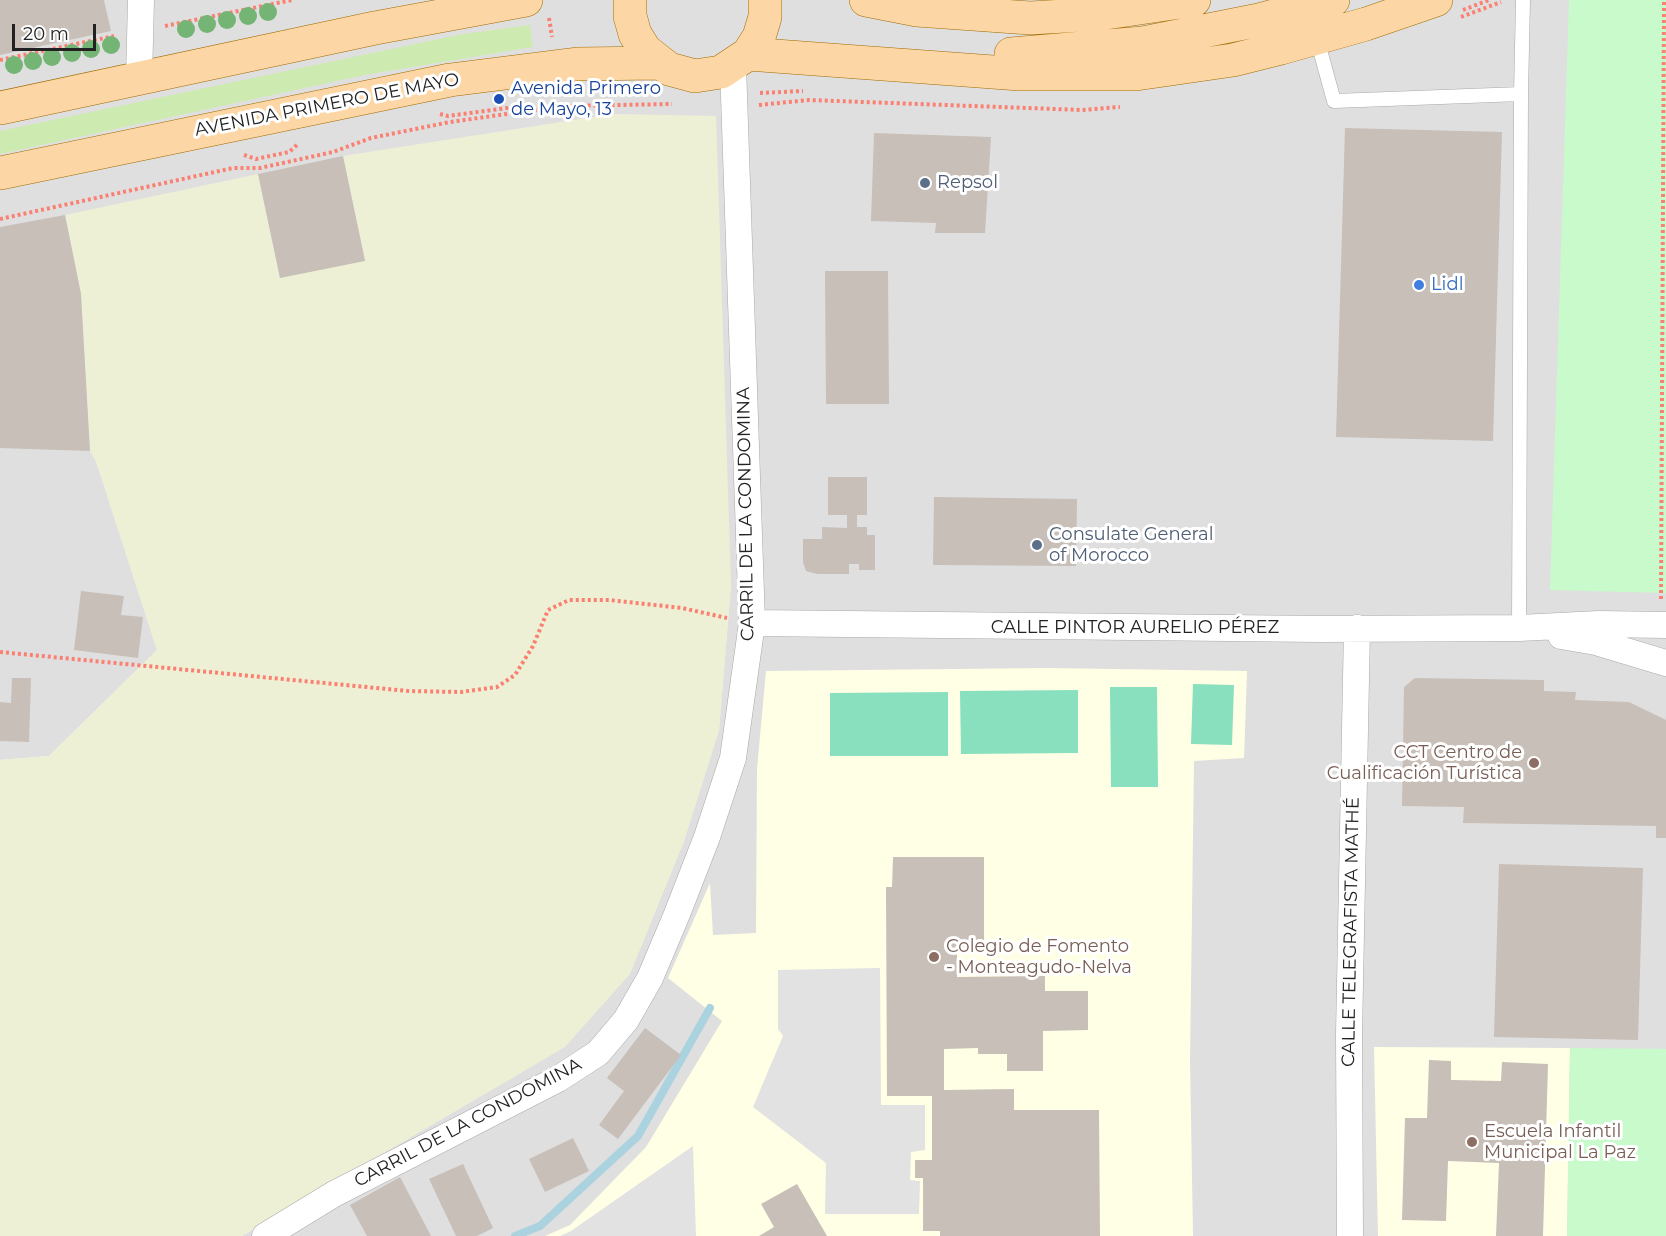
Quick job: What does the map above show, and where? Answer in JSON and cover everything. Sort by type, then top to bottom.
[{"type":"main road","points":[[0,108],[375,28],[526,0]]},
{"type":"main road","points":[[630,0],[630,16],[635,34],[645,50],[658,63],[676,72],[695,76],[721,72],[740,60],[759,37],[765,17],[765,0]]},
{"type":"main road","points":[[866,0],[954,14],[1030,18],[1099,14],[1194,0]]},
{"type":"main road","points":[[740,60],[994,55],[1143,43],[1259,20],[1333,0]]},
{"type":"main road","points":[[823,57],[1020,74],[1136,74],[1233,60],[1317,39],[1436,0]]},
{"type":"main road","name":"AVENIDA PRIMERO DE MAYO","points":[[0,173],[450,80],[576,64],[658,63]]},
{"type":"street","points":[[139,79],[141,0]]},
{"type":"street","name":"CARRIL DE LA CONDOMINA","points":[[265,1236],[334,1194],[558,1079],[598,1053],[626,1020],[650,978],[677,914],[707,837],[733,758],[752,624],[740,60]]},
{"type":"street","name":"CALLE PINTOR AURELIO PÉREZ","points":[[752,624],[1357,628],[1666,625]]},
{"type":"street","name":"CALLE TELEGRAFISTA MATHÉ","points":[[1350,1236],[1349,1034],[1357,628]]},
{"type":"street","name":"CALLE PINTOR AURELIO PÉREZ","points":[[1519,628],[1596,642],[1666,663]]},
{"type":"lane","points":[[1519,628],[1521,94],[1524,0]]},
{"type":"lane","points":[[1317,39],[1334,101],[1521,94]]},
{"type":"path","points":[[1664,0],[1661,602],[1666,602]]},
{"type":"path","points":[[0,652],[408,691],[461,692],[497,687],[515,675],[533,646],[548,610],[569,600],[609,600],[682,608],[752,624]]},
{"type":"shaded area","points":[[0,0],[1666,0],[1666,1236],[242,1236],[564,1047],[683,844],[719,730],[731,585],[365,261],[280,278],[81,294],[90,451],[96,461],[157,650],[49,756],[0,760]]},
{"type":"shaded area","points":[[612,114],[716,116],[731,585],[719,730],[683,844],[630,974],[565,1047],[242,1236],[0,1236],[0,760],[49,756],[157,650],[96,461],[90,451],[81,294],[65,215],[258,174],[280,278],[365,260],[343,156]]},
{"type":"shaded area","name":"Colegio de Fomento - Monteagudo-Nelva","points":[[1047,668],[1247,671],[1244,758],[1194,761],[1190,1060],[1193,1236],[545,1236],[570,1225],[646,1147],[722,1021],[668,978],[710,883],[713,935],[756,933],[757,769],[766,671]]},
{"type":"shaded area","points":[[880,968],[881,1105],[925,1105],[925,1150],[911,1152],[910,1180],[920,1181],[919,1214],[825,1214],[826,1163],[753,1107],[783,1036],[778,1029],[778,970]]},
{"type":"shaded area","name":"Escuela Infantil Municipal La Paz","points":[[1374,1047],[1570,1048],[1567,1236],[1378,1236]]},
{"type":"shaded area","points":[[693,1146],[696,1236],[560,1236],[571,1231]]},
{"type":"green space","points":[[1569,0],[1666,0],[1666,593],[1550,590]]},
{"type":"green space","points":[[530,25],[533,47],[365,75],[0,154],[0,131],[463,34]]},
{"type":"green space","points":[[1193,684],[1234,685],[1232,745],[1191,744]]},
{"type":"green space","points":[[1110,687],[1157,687],[1158,787],[1111,787]]},
{"type":"green space","points":[[1078,690],[1078,753],[961,754],[960,691]]},
{"type":"green space","points":[[948,692],[948,756],[830,756],[830,693]]},
{"type":"green space","points":[[1570,1048],[1666,1049],[1666,1236],[1567,1236]]},
{"type":"building","points":[[0,0],[104,0],[111,31],[0,55]]},
{"type":"building","name":"Lidl","points":[[1345,128],[1502,132],[1493,441],[1336,437]]},
{"type":"building","points":[[874,133],[991,137],[985,233],[935,233],[936,223],[871,221]]},
{"type":"building","points":[[343,156],[365,261],[280,278],[258,174]]},
{"type":"building","points":[[65,215],[81,294],[90,451],[0,448],[0,227]]},
{"type":"building","points":[[825,271],[888,271],[889,404],[826,404]]},
{"type":"building","points":[[828,477],[867,477],[867,515],[857,515],[857,527],[867,527],[867,535],[875,535],[875,570],[859,570],[859,564],[849,564],[849,574],[817,574],[806,571],[803,562],[803,539],[822,539],[822,527],[847,528],[847,515],[828,515]]},
{"type":"building","points":[[934,497],[1077,499],[1076,566],[933,565]]},
{"type":"building","points":[[81,591],[124,596],[121,615],[143,617],[138,658],[74,650]]},
{"type":"building","points":[[12,678],[31,678],[29,742],[0,741],[0,702],[11,703]]},
{"type":"building","name":"CCT Centro de Cualificación Turística","points":[[1415,678],[1544,680],[1544,691],[1576,692],[1575,700],[1629,702],[1666,720],[1666,838],[1656,838],[1656,826],[1463,823],[1464,807],[1402,806],[1404,687]]},
{"type":"building","points":[[893,857],[984,857],[984,947],[957,947],[957,977],[1045,976],[1045,991],[1088,991],[1088,1030],[1043,1031],[1043,1071],[1007,1071],[1007,1054],[978,1054],[978,1048],[944,1049],[944,1090],[1014,1089],[1014,1110],[1099,1110],[1100,1236],[940,1236],[940,1231],[923,1231],[923,1178],[915,1178],[915,1160],[932,1160],[932,1096],[887,1096],[886,887],[892,887]]},
{"type":"building","points":[[1499,864],[1643,868],[1638,1040],[1494,1037]]},
{"type":"building","points":[[645,1028],[681,1055],[618,1139],[599,1125],[624,1091],[607,1078]]},
{"type":"building","points":[[1429,1060],[1451,1061],[1451,1080],[1501,1081],[1502,1062],[1548,1064],[1543,1236],[1496,1236],[1499,1163],[1448,1161],[1446,1221],[1402,1220],[1405,1118],[1427,1118]]},
{"type":"building","points":[[573,1138],[589,1171],[545,1192],[529,1159]]},
{"type":"building","points":[[463,1164],[493,1228],[477,1236],[456,1236],[429,1179]]},
{"type":"building","points":[[400,1177],[431,1236],[367,1236],[350,1205]]},
{"type":"building","points":[[797,1184],[827,1236],[759,1236],[774,1227],[761,1204]]},
{"type":"waterway","points":[[515,1236],[540,1226],[638,1136],[710,1008]]},
{"type":"place","name":"Avenida Primero de Mayo, 13","points":[[499,99]]},
{"type":"place","name":"Repsol","points":[[925,183]]},
{"type":"place","name":"Lidl","points":[[1419,285]]},
{"type":"place","name":"Consulate General of Morocco","points":[[1037,545]]},
{"type":"place","name":"CCT Centro de Cualificación Turística","points":[[1534,763]]},
{"type":"place","name":"Colegio de Fomento - Monteagudo-Nelva","points":[[934,957]]},
{"type":"place","name":"Escuela Infantil Municipal La Paz","points":[[1472,1142]]}]
